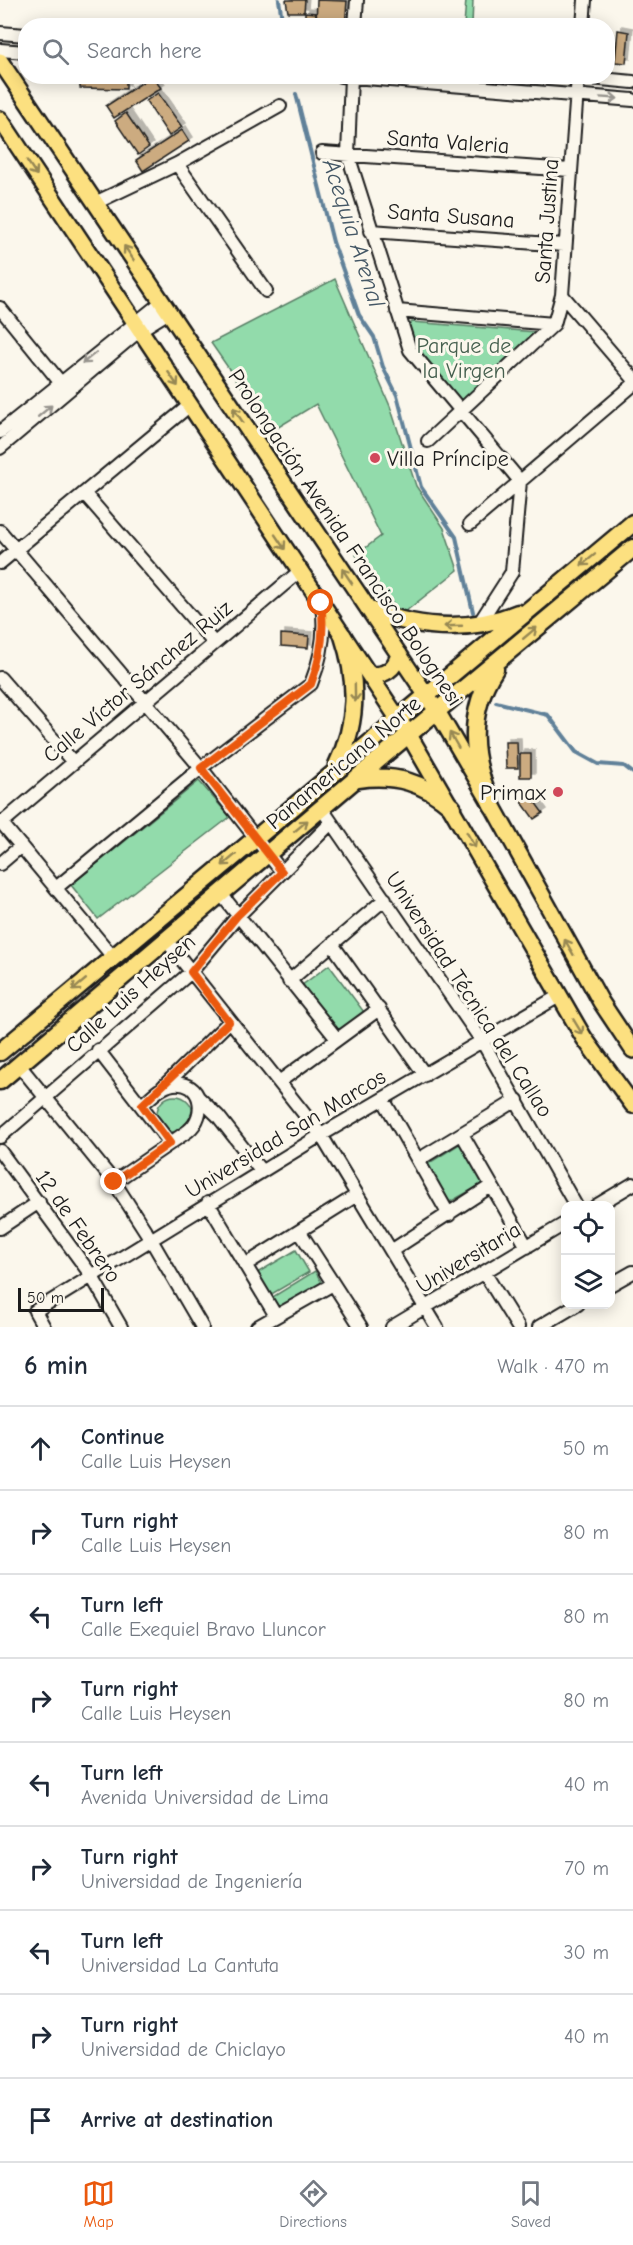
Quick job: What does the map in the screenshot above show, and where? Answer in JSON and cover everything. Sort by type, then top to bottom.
[{"type":"highway","name":"Panamericana Norte","points":[[0,1052],[633,523]]},
{"type":"highway","name":"Panamericana Norte","points":[[0,1081],[268,854],[326,816],[358,779],[633,548]]},
{"type":"highway","points":[[370,610],[423,626],[478,625],[530,608]]},
{"type":"highway","points":[[334,771],[344,750],[355,705],[350,658],[343,636]]},
{"type":"highway","points":[[492,805],[481,779],[474,735],[476,713],[486,682],[504,655]]},
{"type":"highway","points":[[358,779],[379,776],[400,778],[421,784],[452,807]]},
{"type":"main road","name":"Prolongación Avenida Francisco Bolognesi","points":[[0,61],[437,711],[601,1002],[633,1050]]},
{"type":"main road","points":[[0,119],[409,735],[590,1048],[633,1105]]},
{"type":"main road","points":[[369,674],[386,673],[395,665],[399,654]]},
{"type":"street","points":[[356,18],[357,0]]},
{"type":"street","points":[[584,18],[585,0]]},
{"type":"street","points":[[0,33],[18,34]]},
{"type":"street","points":[[0,50],[18,51]]},
{"type":"street","points":[[615,80],[633,82]]},
{"type":"street","points":[[351,84],[348,155],[410,350],[462,409],[520,481],[512,572],[478,625]]},
{"type":"street","points":[[438,84],[633,100]]},
{"type":"street","name":"Santa Justina","points":[[577,84],[562,295],[633,378]]},
{"type":"street","points":[[95,203],[177,164],[279,105]]},
{"type":"street","name":"Santa Valeria","points":[[322,153],[570,170]]},
{"type":"street","points":[[177,164],[266,291]]},
{"type":"street","name":"Santa Susana","points":[[371,231],[564,245]]},
{"type":"street","points":[[428,441],[554,324],[562,295]]},
{"type":"street","points":[[0,432],[60,382],[165,307]]},
{"type":"street","points":[[1,310],[60,382]]},
{"type":"street","points":[[397,311],[554,324]]},
{"type":"street","points":[[0,448],[137,326]]},
{"type":"street","points":[[470,524],[633,385]]},
{"type":"street","points":[[0,563],[190,405]]},
{"type":"street","points":[[84,493],[214,643]]},
{"type":"street","points":[[0,531],[145,700],[282,872]]},
{"type":"street","name":"Calle Víctor Sánchez Ruiz","points":[[1,822],[300,571]]},
{"type":"street","points":[[56,888],[201,768],[311,684],[318,666],[322,641],[321,603]]},
{"type":"street","points":[[0,678],[73,762]]},
{"type":"street","name":"Calle Luis Heysen","points":[[0,1137],[191,972],[237,916],[282,872],[326,816]]},
{"type":"street","name":"Universidad Técnica del Callao","points":[[326,816],[482,1041],[573,1201]]},
{"type":"street","points":[[1,822],[113,957]]},
{"type":"street","points":[[0,864],[21,846]]},
{"type":"street","points":[[220,894],[337,1039]]},
{"type":"street","points":[[289,981],[385,899]]},
{"type":"street","points":[[166,940],[321,1135],[437,1327]]},
{"type":"street","points":[[333,944],[425,1075]]},
{"type":"street","name":"Universidad San Marcos","points":[[44,1327],[35,1311],[91,1275],[321,1135],[559,996]]},
{"type":"street","points":[[279,1083],[379,1009]]},
{"type":"street","points":[[142,1105],[229,1022]]},
{"type":"street","points":[[98,1050],[170,1143]]},
{"type":"street","points":[[20,1065],[44,1098],[114,1182],[202,1327]]},
{"type":"street","points":[[162,1088],[180,1084],[191,1089],[218,1116],[261,1171]]},
{"type":"street","points":[[114,1182],[196,1124],[200,1114],[198,1096]]},
{"type":"street","points":[[383,1099],[449,1215]]},
{"type":"street","points":[[418,1160],[517,1100]]},
{"type":"street","points":[[462,1134],[527,1247]]},
{"type":"street","name":"12 de Febrero","points":[[0,1151],[91,1275],[121,1327]]},
{"type":"street","points":[[604,1201],[633,1184]]},
{"type":"street","points":[[391,1251],[491,1186]]},
{"type":"street","points":[[245,1264],[357,1196]]},
{"type":"street","points":[[0,1228],[39,1202]]},
{"type":"street","points":[[208,1203],[276,1316]]},
{"type":"street","name":"Universitaria","points":[[392,1327],[561,1226]]},
{"type":"street","points":[[300,1232],[361,1327]]},
{"type":"street","points":[[484,1272],[518,1327]]},
{"type":"street","points":[[615,1282],[633,1272]]},
{"type":"street","points":[[257,1327],[333,1284]]},
{"type":"street","points":[[539,1327],[571,1309]]},
{"type":"green space","points":[[466,0],[473,0],[472,18],[465,18]]},
{"type":"green space","name":"Villa Príncipe","points":[[335,279],[390,406],[416,486],[444,528],[458,570],[401,615],[356,555],[381,536],[316,404],[272,431],[211,343]]},
{"type":"green space","name":"Parque de la Virgen","points":[[412,322],[536,332],[538,337],[461,404],[416,351],[408,326]]},
{"type":"green space","points":[[199,781],[230,817],[98,919],[71,885]]},
{"type":"green space","points":[[329,965],[364,1012],[339,1032],[301,986]]},
{"type":"green space","points":[[175,1096],[188,1101],[193,1114],[188,1127],[175,1132],[162,1127],[157,1114],[162,1101]]},
{"type":"green space","points":[[461,1143],[484,1183],[448,1203],[426,1165]]},
{"type":"green space","points":[[296,1250],[309,1272],[270,1295],[257,1273]]},
{"type":"green space","points":[[315,1271],[323,1285],[279,1312],[271,1298]]},
{"type":"building","points":[[286,0],[305,0],[304,12],[288,12]]},
{"type":"building","points":[[317,0],[347,1],[346,18],[316,18]]},
{"type":"building","points":[[305,12],[316,13],[316,18],[305,18]]},
{"type":"building","points":[[618,30],[629,32],[626,63],[615,62]]},
{"type":"building","points":[[80,84],[126,84],[126,89],[80,88]]},
{"type":"building","points":[[140,84],[158,84],[161,88],[114,118],[106,106]]},
{"type":"building","points":[[158,93],[182,127],[169,136],[146,101]]},
{"type":"building","points":[[126,113],[149,147],[138,155],[115,121]]},
{"type":"building","points":[[182,130],[189,141],[143,171],[136,160]]},
{"type":"building","points":[[281,634],[309,636],[308,648],[281,646]]},
{"type":"building","points":[[505,742],[517,742],[518,768],[506,768]]},
{"type":"building","points":[[520,754],[531,754],[531,777],[520,777]]},
{"type":"building","points":[[527,791],[543,813],[534,819],[518,797]]},
{"type":"waterway","name":"Acequia Arenal","points":[[279,0],[282,18]]},
{"type":"waterway","name":"Acequia Arenal","points":[[296,94],[333,242],[359,315],[374,337],[383,367],[397,395],[421,487],[456,537],[473,612]]},
{"type":"waterway","name":"Acequia Arenal","points":[[496,702],[548,715],[576,752],[598,764],[624,766],[633,773]]},
{"type":"place","name":"Villa Príncipe","points":[[375,458]]},
{"type":"place","name":"Primax","points":[[558,792]]},
{"type":"route","points":[[114,1182],[170,1143],[142,1105],[229,1022],[191,972],[237,916],[282,872],[201,768],[311,684],[318,666],[322,641],[324,620],[321,603]]}]
